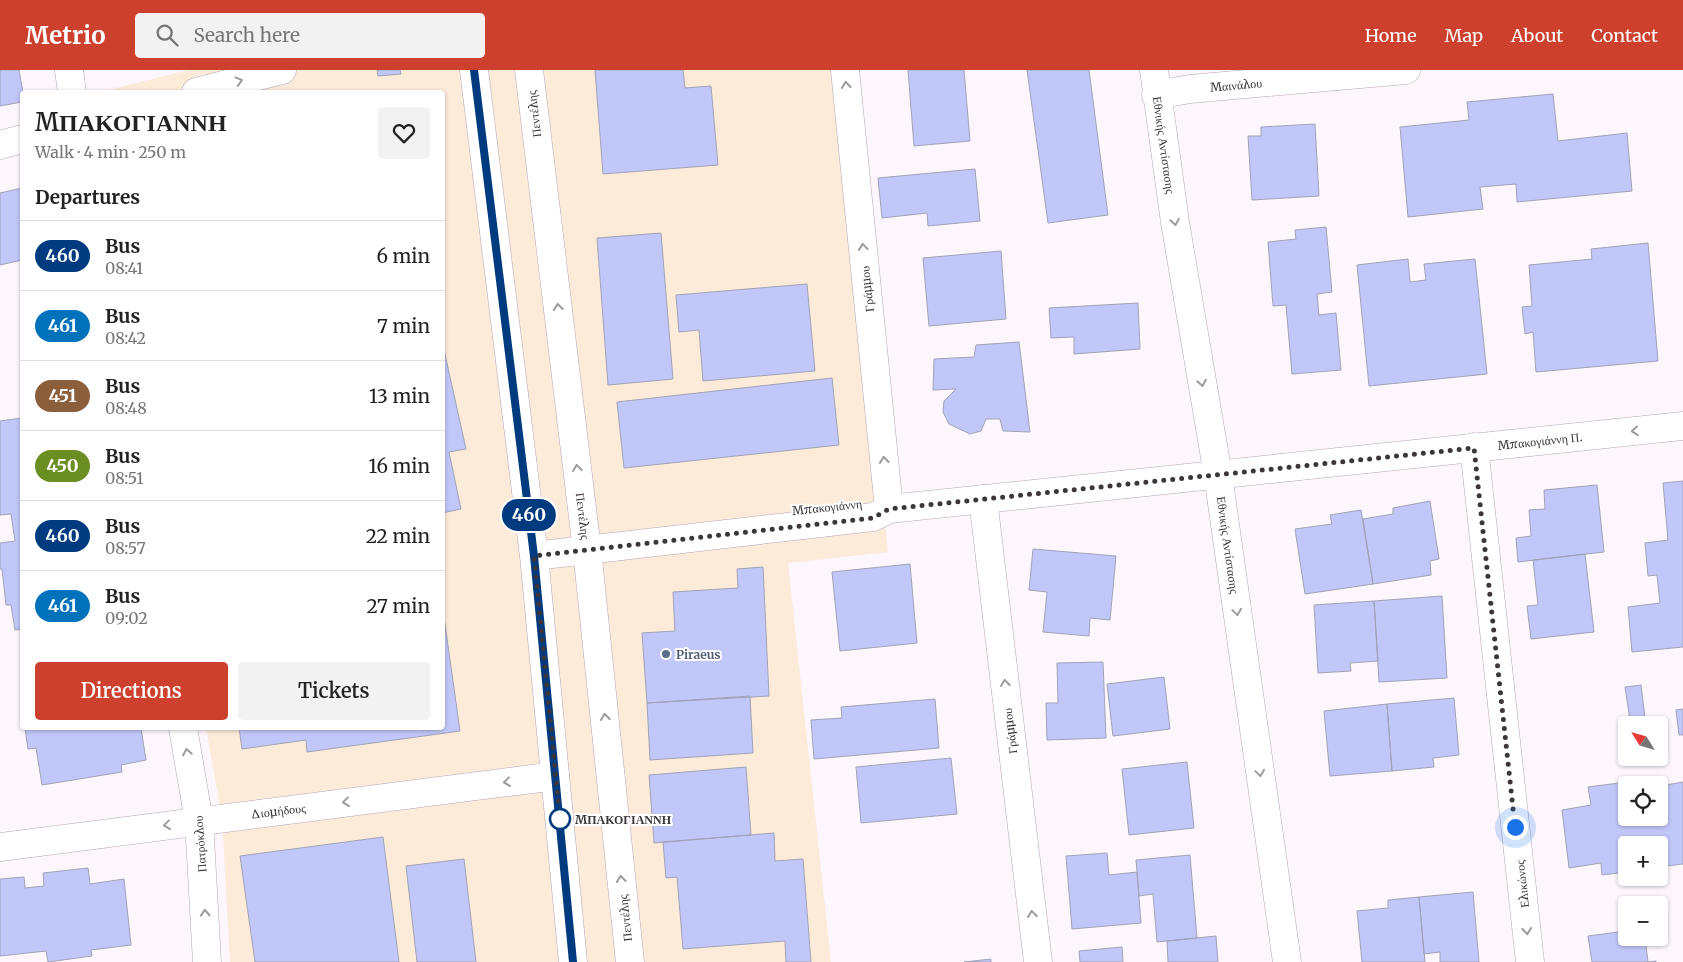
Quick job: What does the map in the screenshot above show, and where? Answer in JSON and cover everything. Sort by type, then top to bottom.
[{"type":"street","points":[[69,70],[72,90]]},
{"type":"street","points":[[204,90],[282,70]]},
{"type":"street","points":[[474,70],[534,556],[573,962]]},
{"type":"street","name":"Πεντέλης","points":[[529,70],[586,542],[630,962]]},
{"type":"street","name":"Γράμμου","points":[[845,70],[889,509]]},
{"type":"street","name":"Μαινάλου","points":[[1155,82],[1190,89],[1406,70]]},
{"type":"street","name":"Εθνικής Αντίστασης","points":[[1155,82],[1175,222],[1218,475],[1287,962]]},
{"type":"street","points":[[0,145],[20,140]]},
{"type":"street","name":"Μπακογιάννη Π.","points":[[889,509],[1683,426]]},
{"type":"street","name":"Ελικώνος","points":[[1474,448],[1530,962]]},
{"type":"street","name":"Γράμμου","points":[[982,500],[1038,962]]},
{"type":"street","name":"Μπακογιάννη","points":[[534,556],[586,542],[873,518],[889,509]]},
{"type":"street","name":"Πατρόκλου","points":[[183,730],[199,821],[207,962]]},
{"type":"street","name":"Διομήδους","points":[[0,846],[555,776]]},
{"type":"shaded area","points":[[188,70],[840,70],[888,552],[788,563],[831,962],[230,962],[222,819],[206,730],[445,730],[445,90],[109,90]]},
{"type":"building","points":[[0,70],[19,70],[23,90],[20,90],[20,102],[0,106]]},
{"type":"building","points":[[377,70],[400,70],[401,74],[378,76]]},
{"type":"building","points":[[595,70],[683,70],[685,88],[711,86],[718,165],[603,174]]},
{"type":"building","points":[[908,70],[964,70],[970,141],[914,146]]},
{"type":"building","points":[[1027,70],[1089,70],[1108,215],[1048,223]]},
{"type":"building","points":[[1553,94],[1558,141],[1627,133],[1632,191],[1517,202],[1516,184],[1480,187],[1483,209],[1408,217],[1400,127],[1469,120],[1467,102]]},
{"type":"building","points":[[1315,124],[1319,196],[1252,200],[1248,136],[1261,136],[1261,127]]},
{"type":"building","points":[[975,169],[980,221],[928,226],[927,213],[882,218],[878,178]]},
{"type":"building","points":[[20,188],[20,260],[0,265],[0,193]]},
{"type":"building","points":[[1326,227],[1332,292],[1317,294],[1319,315],[1336,313],[1341,370],[1292,374],[1286,305],[1273,306],[1268,242],[1296,239],[1295,230]]},
{"type":"building","points":[[661,233],[673,379],[608,385],[597,238]]},
{"type":"building","points":[[1648,243],[1658,361],[1536,372],[1533,332],[1525,334],[1522,307],[1532,306],[1529,265],[1592,259],[1591,249]]},
{"type":"building","points":[[1001,251],[1006,319],[929,326],[923,258]]},
{"type":"building","points":[[1408,259],[1410,282],[1426,280],[1424,264],[1475,259],[1487,374],[1369,386],[1357,265]]},
{"type":"building","points":[[807,284],[815,371],[703,381],[699,330],[679,332],[676,295]]},
{"type":"building","points":[[1138,303],[1140,349],[1074,354],[1074,337],[1051,338],[1049,308]]},
{"type":"building","points":[[1019,342],[1030,432],[1003,431],[1000,419],[986,419],[981,431],[970,434],[949,424],[943,412],[944,401],[956,389],[933,390],[934,359],[974,357],[976,345]]},
{"type":"building","points":[[445,354],[466,449],[449,452],[461,509],[445,512]]},
{"type":"building","points":[[832,378],[839,445],[624,468],[617,402]]},
{"type":"building","points":[[20,418],[20,629],[15,630],[11,605],[6,605],[2,569],[0,569],[0,543],[15,541],[11,514],[0,515],[0,421]]},
{"type":"building","points":[[1683,481],[1683,647],[1632,652],[1628,607],[1660,603],[1657,575],[1648,576],[1645,543],[1668,540],[1663,483]]},
{"type":"building","points":[[1597,485],[1604,552],[1518,562],[1516,538],[1531,536],[1529,510],[1545,509],[1544,490]]},
{"type":"building","points":[[1430,501],[1439,559],[1430,561],[1431,575],[1373,584],[1363,519],[1393,514],[1393,508]]},
{"type":"building","points":[[1361,510],[1373,584],[1305,594],[1295,529],[1332,524],[1330,515]]},
{"type":"building","points":[[1033,549],[1116,556],[1110,620],[1090,618],[1089,636],[1043,632],[1047,592],[1029,590]]},
{"type":"building","points":[[1585,554],[1594,632],[1531,639],[1527,606],[1538,605],[1533,560]]},
{"type":"building","points":[[910,564],[917,643],[840,651],[832,572]]},
{"type":"building","points":[[763,567],[769,696],[647,703],[642,633],[675,631],[673,592],[738,588],[737,569]]},
{"type":"building","points":[[1442,596],[1447,678],[1379,682],[1374,601]]},
{"type":"building","points":[[1374,601],[1378,661],[1350,663],[1351,671],[1318,673],[1314,605]]},
{"type":"building","points":[[445,624],[460,731],[307,752],[306,740],[242,749],[239,730],[445,730]]},
{"type":"building","points":[[1103,662],[1106,738],[1047,740],[1046,703],[1058,703],[1057,663]]},
{"type":"building","points":[[1164,677],[1170,729],[1113,736],[1107,684]]},
{"type":"building","points":[[1641,685],[1645,716],[1629,716],[1625,687]]},
{"type":"building","points":[[750,696],[753,753],[650,760],[647,703]]},
{"type":"building","points":[[1454,698],[1459,755],[1433,758],[1434,767],[1392,771],[1387,704]]},
{"type":"building","points":[[935,699],[939,748],[814,759],[811,720],[842,718],[841,707]]},
{"type":"building","points":[[1387,704],[1392,771],[1330,776],[1324,711]]},
{"type":"building","points":[[1683,709],[1683,735],[1679,735],[1676,710]]},
{"type":"building","points":[[25,730],[141,730],[146,760],[121,765],[122,772],[42,785],[36,748],[28,749]]},
{"type":"building","points":[[951,758],[957,814],[861,823],[856,767]]},
{"type":"building","points":[[1187,762],[1194,828],[1129,835],[1122,769]]},
{"type":"building","points":[[746,767],[751,835],[654,843],[649,775]]},
{"type":"building","points":[[1683,782],[1683,864],[1668,866],[1668,836],[1618,836],[1618,873],[1602,875],[1601,863],[1569,868],[1562,810],[1591,805],[1588,787],[1618,783],[1618,826],[1668,826],[1668,785]]},
{"type":"building","points":[[774,833],[775,861],[803,859],[811,962],[786,962],[785,941],[683,949],[677,877],[666,878],[663,842]]},
{"type":"building","points":[[383,837],[399,962],[255,962],[240,856]]},
{"type":"building","points":[[1107,853],[1109,875],[1137,872],[1141,923],[1072,929],[1066,856]]},
{"type":"building","points":[[1190,855],[1197,938],[1157,942],[1153,894],[1139,896],[1136,860]]},
{"type":"building","points":[[464,859],[476,962],[417,962],[406,866]]},
{"type":"building","points":[[88,868],[90,884],[124,879],[131,945],[91,950],[92,956],[48,962],[46,951],[0,956],[0,879],[24,877],[25,888],[44,886],[43,873]]},
{"type":"building","points":[[1473,892],[1479,962],[1440,962],[1440,952],[1424,954],[1419,897]]},
{"type":"building","points":[[1419,897],[1425,962],[1362,962],[1357,911],[1388,908],[1388,900]]},
{"type":"building","points":[[1618,932],[1618,946],[1646,946],[1648,962],[1592,962],[1588,936]]},
{"type":"building","points":[[1216,936],[1218,962],[1168,962],[1167,941]]},
{"type":"building","points":[[1122,947],[1123,962],[1080,962],[1079,951]]},
{"type":"building","points":[[991,959],[991,962],[964,962]]},
{"type":"bus line","name":"460","points":[[474,70],[534,556],[573,962]]},
{"type":"place","name":"Piraeus","points":[[666,654]]},
{"type":"place","name":"ΜΠΑΚΟΓΙΑΝΝΗ","points":[[560,819]]},
{"type":"route","points":[[560,819],[534,556],[873,518],[889,509],[1474,448],[1515,827]]}]
